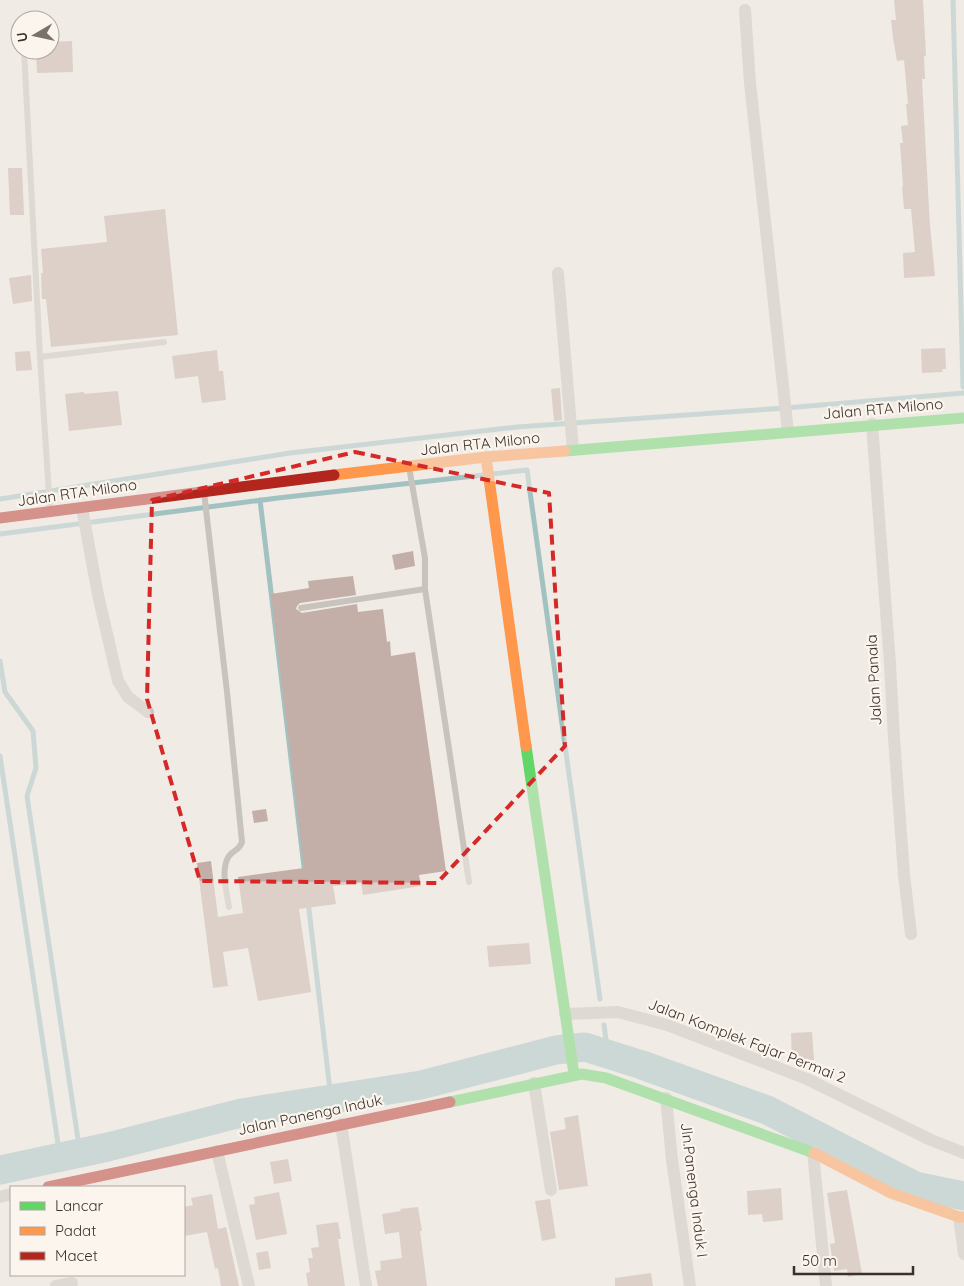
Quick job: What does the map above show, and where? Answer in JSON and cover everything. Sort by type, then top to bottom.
[{"type":"street","points":[[745,10],[752,103],[788,432]]},
{"type":"street","points":[[558,272],[572,450]]},
{"type":"street","name":"Jalan RTA Milono","points":[[0,518],[410,472],[486,457],[872,424],[964,418]]},
{"type":"street","name":"Jalan Panala","points":[[872,424],[903,865],[911,934]]},
{"type":"street","points":[[486,457],[573,1069]]},
{"type":"street","points":[[82,508],[98,595],[118,681],[128,697],[148,712]]},
{"type":"street","name":"Jalan Komplek Fajar Permai 2","points":[[565,1014],[618,1012],[667,1024],[807,1079],[931,1140],[964,1153]]},
{"type":"street","name":"Jalan Panenga Induk","points":[[57,1186],[534,1083],[573,1069],[582,1074],[606,1078],[666,1098],[813,1152],[891,1193],[961,1217]]},
{"type":"street","points":[[534,1083],[552,1190]]},
{"type":"street","name":"Jln.Panenga Induk I","points":[[666,1098],[672,1160],[690,1286]]},
{"type":"street","points":[[341,1124],[366,1286]]},
{"type":"street","points":[[217,1152],[249,1286]]},
{"type":"street","points":[[813,1152],[826,1286]]},
{"type":"street","points":[[961,1217],[964,1254]]},
{"type":"street","points":[[56,1286],[71,1281]]},
{"type":"lane","points":[[25,60],[50,512]]},
{"type":"lane","points":[[40,357],[164,342]]},
{"type":"lane","points":[[410,472],[425,558],[425,589],[469,882]]},
{"type":"lane","points":[[205,496],[228,692],[242,842],[240,848],[229,856],[225,870],[229,907]]},
{"type":"lane","points":[[301,608],[425,589]]},
{"type":"highlighted area","points":[[355,452],[549,493],[565,746],[437,883],[200,881],[147,699],[152,500]]},
{"type":"building","points":[[894,0],[923,0],[926,56],[924,56],[925,79],[922,79],[930,226],[935,276],[904,278],[903,253],[915,252],[911,209],[904,209],[902,186],[900,143],[903,143],[901,126],[908,125],[906,104],[908,104],[904,60],[897,61],[893,38],[891,20],[896,20]]},
{"type":"building","points":[[72,41],[73,72],[37,73],[36,60],[60,60],[60,42]]},
{"type":"building","points":[[8,168],[22,168],[24,215],[10,215]]},
{"type":"building","points":[[165,209],[178,335],[51,347],[46,299],[42,299],[41,273],[43,273],[41,249],[107,242],[104,216]]},
{"type":"building","points":[[31,275],[32,301],[13,304],[9,278]]},
{"type":"building","points":[[945,348],[946,369],[942,369],[943,372],[922,373],[921,349]]},
{"type":"building","points":[[217,350],[219,371],[223,371],[226,400],[202,403],[198,376],[175,379],[172,356]]},
{"type":"building","points":[[30,351],[32,370],[16,371],[15,352]]},
{"type":"building","points":[[560,388],[562,420],[554,421],[551,389]]},
{"type":"building","points":[[118,391],[122,425],[69,431],[65,394]]},
{"type":"building","points":[[413,551],[415,566],[395,570],[392,555]]},
{"type":"building","points":[[353,576],[356,595],[300,603],[296,609],[302,613],[357,604],[358,612],[383,609],[387,642],[390,641],[391,656],[415,652],[446,871],[419,875],[421,886],[363,895],[361,883],[333,886],[336,904],[299,909],[311,992],[258,1001],[248,948],[223,952],[228,986],[213,988],[197,863],[211,861],[218,917],[243,913],[238,877],[304,868],[271,594],[309,588],[308,581]]},
{"type":"building","points":[[266,809],[268,821],[254,823],[252,811]]},
{"type":"building","points":[[529,943],[531,964],[489,967],[487,946]]},
{"type":"building","points":[[812,1032],[814,1060],[792,1061],[791,1033]]},
{"type":"building","points":[[578,1115],[588,1186],[559,1190],[550,1132],[566,1129],[564,1118]]},
{"type":"building","points":[[288,1159],[292,1181],[274,1184],[270,1162]]},
{"type":"building","points":[[781,1188],[783,1220],[763,1222],[762,1214],[748,1215],[747,1191]]},
{"type":"building","points":[[847,1190],[862,1274],[848,1277],[847,1269],[834,1271],[830,1244],[835,1243],[827,1193]]},
{"type":"building","points":[[279,1192],[287,1234],[256,1240],[249,1205],[255,1204],[254,1197]]},
{"type":"building","points":[[212,1194],[218,1229],[226,1227],[239,1286],[221,1286],[218,1268],[215,1269],[207,1232],[185,1236],[185,1207],[193,1205],[191,1198]]},
{"type":"building","points":[[550,1199],[556,1238],[542,1241],[535,1201]]},
{"type":"building","points":[[418,1207],[427,1286],[378,1286],[375,1271],[381,1270],[380,1261],[402,1258],[399,1232],[385,1234],[382,1214]]},
{"type":"building","points":[[338,1222],[341,1239],[338,1239],[345,1286],[308,1286],[306,1273],[310,1272],[308,1258],[313,1258],[311,1248],[319,1247],[316,1225]]},
{"type":"building","points":[[268,1251],[271,1268],[259,1270],[256,1253]]},
{"type":"building","points":[[651,1273],[653,1286],[615,1286],[615,1278]]},
{"type":"waterway","points":[[953,0],[963,387]]},
{"type":"waterway","points":[[0,499],[290,453],[517,427],[964,393]]},
{"type":"waterway","points":[[0,534],[278,498],[527,470],[600,999]]},
{"type":"waterway","points":[[260,500],[305,875]]},
{"type":"waterway","points":[[0,661],[5,692],[33,731],[36,768],[27,796],[80,1153]]},
{"type":"waterway","points":[[0,756],[60,1157]]},
{"type":"waterway","points":[[308,901],[331,1099]]},
{"type":"waterway","points":[[604,1025],[608,1055]]},
{"type":"waterway","points":[[0,1170],[108,1147],[241,1113],[421,1085],[556,1050],[585,1047],[642,1065],[767,1110],[915,1186],[964,1196]]},
{"type":"waterway","points":[[0,1177],[154,1139],[277,1116],[409,1095],[556,1050]]},
{"type":"traffic: fast","points":[[565,451],[964,418]]},
{"type":"traffic: fast","points":[[526,746],[574,1074]]},
{"type":"traffic: fast","points":[[450,1102],[582,1074],[606,1078],[814,1153]]},
{"type":"traffic: slow","points":[[334,475],[486,457],[565,451]]},
{"type":"traffic: slow","points":[[486,457],[526,746]]},
{"type":"traffic: slow","points":[[814,1153],[891,1193],[959,1217],[964,1217]]},
{"type":"traffic: jam","points":[[0,518],[334,475]]},
{"type":"traffic: jam","points":[[53,1186],[450,1102]]}]
